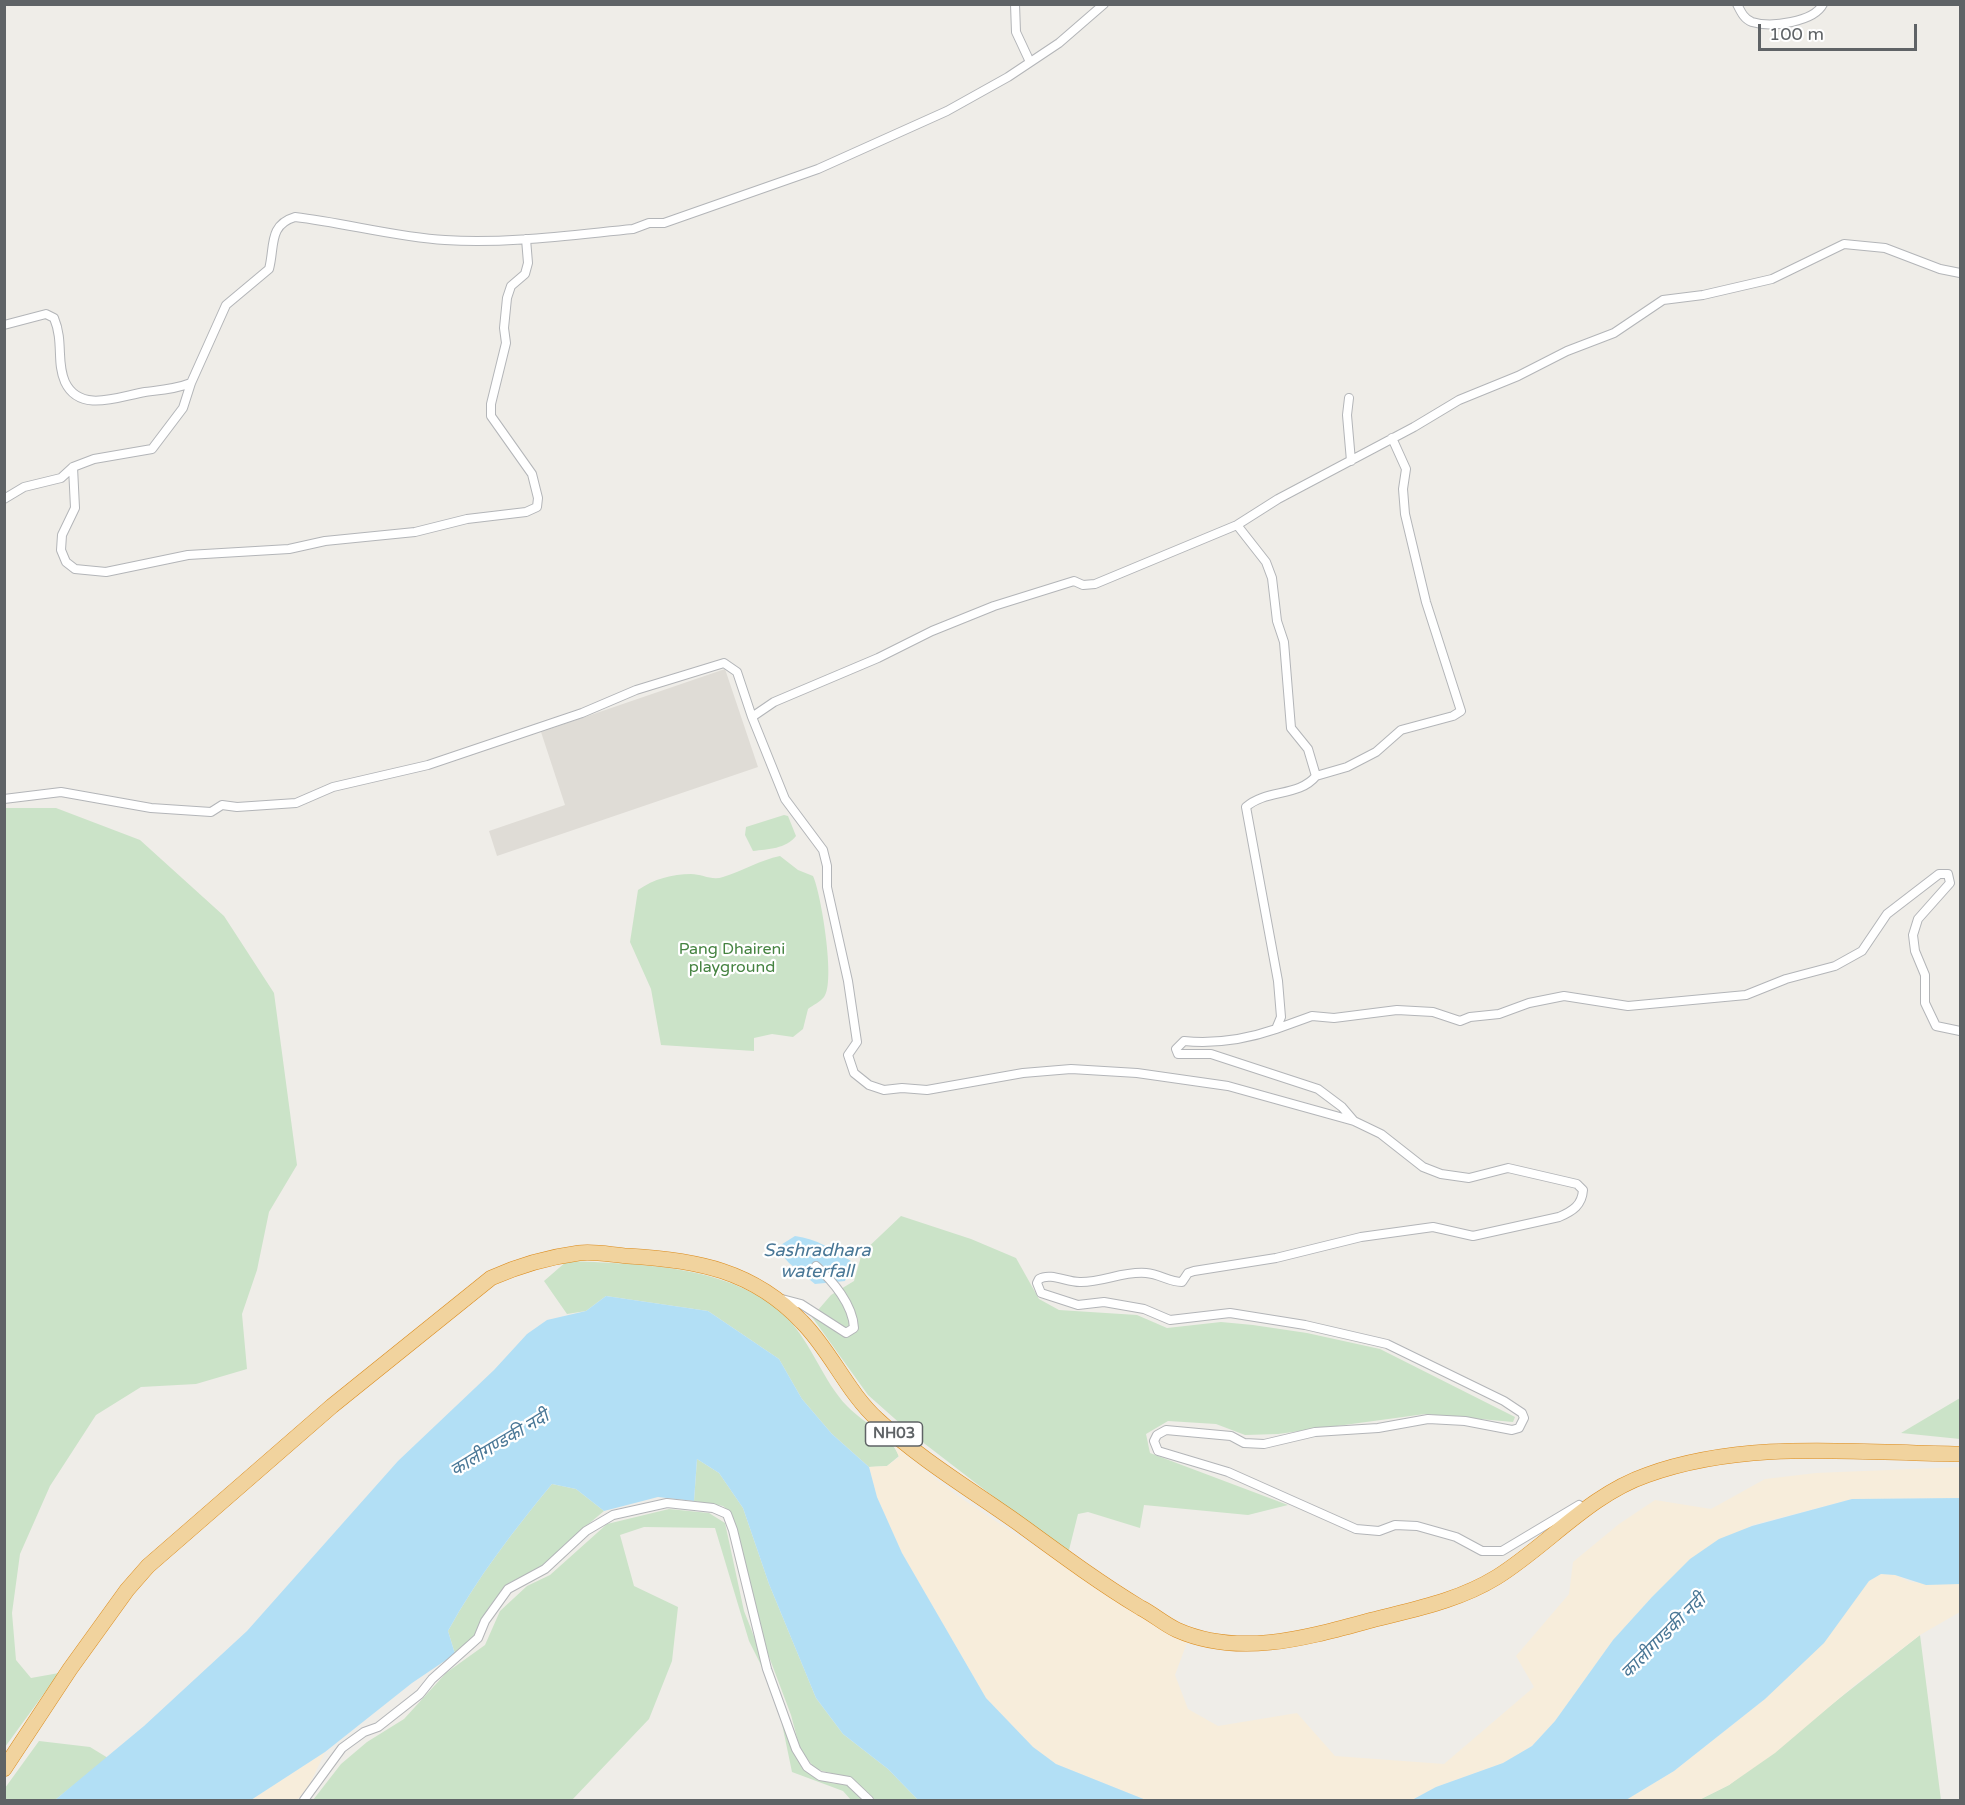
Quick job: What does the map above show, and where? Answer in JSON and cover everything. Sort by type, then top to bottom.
[{"type":"highway","name":"NH03","points":[[4,1769],[70,1669],[127,1590],[148,1566],[332,1407],[491,1278],[514,1268],[580,1253],[692,1261],[729,1272],[761,1287],[803,1322],[859,1401],[875,1418],[932,1466],[993,1505],[1089,1576],[1177,1630],[1234,1643],[1285,1642],[1437,1604],[1470,1593],[1500,1575],[1615,1490],[1646,1475],[1713,1457],[1788,1450],[1960,1454]]},
{"type":"street","points":[[1015,4],[1016,32],[1030,62]]},
{"type":"street","points":[[4,499],[24,487],[61,478],[73,467],[94,459],[152,449],[183,408],[191,383],[226,305],[269,269],[276,229],[289,219],[303,218],[392,234],[447,240],[526,240],[633,229],[649,223],[664,223],[788,181],[947,111],[1059,43],[1104,4]]},
{"type":"street","points":[[1737,4],[1743,16],[1752,22],[1764,24],[1804,20],[1817,14],[1823,4]]},
{"type":"street","points":[[73,467],[75,508],[62,535],[61,550],[66,562],[75,569],[106,572],[188,555],[289,549],[325,541],[414,532],[436,525],[526,512],[537,507],[538,498],[532,474],[491,416],[491,404],[506,343],[504,328],[507,298],[510,286],[525,274],[528,263],[526,240]]},
{"type":"street","points":[[752,717],[774,702],[878,658],[963,618],[1074,581],[1083,585],[1095,584],[1238,525],[1278,499],[1459,400],[1518,376],[1576,347],[1614,333],[1663,300],[1703,295],[1772,279],[1844,244],[1885,248],[1940,269],[1960,273]]},
{"type":"street","points":[[4,325],[46,314],[54,318],[61,334],[60,369],[70,390],[84,398],[105,402],[145,392],[173,389],[191,383]]},
{"type":"street","points":[[1349,398],[1347,415],[1351,461]]},
{"type":"street","points":[[1276,1029],[1281,1017],[1278,981],[1246,807],[1261,798],[1301,788],[1316,776],[1347,767],[1376,752],[1401,730],[1459,714],[1461,711],[1458,695],[1432,623],[1412,546],[1403,489],[1406,469],[1392,438]]},
{"type":"street","points":[[1238,525],[1266,562],[1272,578],[1277,621],[1284,642],[1291,728],[1308,749],[1316,776]]},
{"type":"street","points":[[4,799],[61,792],[151,808],[211,812],[222,805],[237,807],[296,803],[333,787],[428,765],[582,712],[636,690],[724,663],[737,672],[752,717],[785,799],[822,850],[827,866],[827,887],[848,981],[856,1042],[848,1055],[848,1061],[854,1073],[869,1085],[884,1090],[902,1088],[927,1090],[1023,1073],[1071,1068],[1137,1073],[1228,1086],[1354,1122],[1381,1134],[1423,1167],[1441,1174],[1469,1178],[1508,1168],[1577,1184],[1583,1190],[1582,1197],[1572,1211],[1559,1217],[1473,1236],[1433,1227],[1351,1238],[1276,1258],[1194,1271],[1188,1273],[1182,1282],[1170,1281],[1158,1274],[1133,1272],[1082,1282],[1044,1276],[1037,1283],[1047,1296],[1078,1305],[1104,1302],[1144,1309],[1170,1320],[1230,1313],[1305,1325],[1387,1344],[1504,1401],[1522,1413],[1524,1418],[1519,1428],[1512,1431],[1465,1421],[1428,1419],[1378,1428],[1315,1432],[1264,1444],[1244,1443],[1231,1436],[1166,1430],[1157,1435],[1154,1442],[1158,1450],[1228,1472],[1356,1529],[1379,1530],[1395,1525],[1417,1527],[1456,1537],[1489,1553],[1502,1551],[1579,1504],[1584,1511]]},
{"type":"street","points":[[1354,1122],[1342,1107],[1318,1089],[1211,1054],[1185,1055],[1178,1054],[1176,1049],[1184,1041],[1199,1043],[1237,1039],[1276,1029],[1312,1016],[1334,1018],[1397,1010],[1433,1012],[1460,1021],[1564,996],[1628,1006],[1746,995],[1794,976],[1835,966],[1863,951],[1887,914],[1939,873],[1948,874],[1950,883],[1918,919],[1914,935],[1915,951],[1924,968],[1924,1003],[1936,1026],[1960,1031]]},
{"type":"street","points":[[761,1287],[786,1301],[801,1304],[846,1333],[854,1328],[854,1316],[840,1294],[816,1266]]},
{"type":"street","points":[[304,1800],[342,1748],[364,1732],[378,1727],[420,1694],[432,1679],[478,1638],[494,1608],[508,1589],[545,1569],[586,1531],[613,1515],[639,1511],[656,1504],[679,1502],[713,1508],[727,1514],[734,1530],[767,1669],[796,1749],[807,1767],[820,1776],[849,1781],[869,1800]]},
{"type":"shaded area","points":[[725,669],[758,767],[497,856],[489,831],[565,805],[541,732]]},
{"type":"green space","points":[[5,808],[56,808],[140,840],[224,916],[274,993],[297,1165],[269,1212],[257,1270],[242,1314],[247,1369],[196,1384],[141,1387],[96,1415],[50,1486],[20,1554],[12,1613],[16,1660],[31,1678],[59,1673],[5,1747]]},
{"type":"green space","points":[[784,815],[788,816],[796,836],[782,846],[753,851],[745,835],[746,827]]},
{"type":"green space","name":"Pang Dhaireni playground","points":[[780,856],[798,870],[813,876],[823,918],[828,957],[827,988],[824,997],[808,1009],[803,1029],[793,1037],[772,1034],[754,1038],[754,1051],[661,1045],[651,989],[630,942],[638,890],[657,880],[677,875],[695,874],[719,878]]},
{"type":"green space","points":[[901,1216],[971,1239],[1016,1258],[1039,1299],[1059,1310],[1137,1315],[1167,1328],[1221,1322],[1253,1325],[1307,1333],[1380,1349],[1515,1417],[1513,1422],[1425,1414],[1278,1434],[1245,1435],[1216,1424],[1168,1421],[1146,1434],[1150,1453],[1288,1505],[1248,1515],[1144,1505],[1140,1528],[1088,1512],[1078,1514],[1068,1554],[912,1434],[868,1395],[812,1317],[831,1295],[854,1281],[862,1253]]},
{"type":"green space","points":[[567,1261],[684,1270],[741,1287],[766,1301],[788,1319],[796,1329],[847,1406],[883,1435],[899,1456],[887,1466],[869,1467],[832,1434],[802,1399],[779,1359],[708,1311],[606,1296],[586,1311],[567,1314],[544,1281]]},
{"type":"green space","points":[[1960,1398],[1960,1439],[1901,1433]]},
{"type":"green space","points":[[697,1459],[719,1473],[743,1508],[769,1584],[816,1698],[843,1734],[888,1769],[918,1800],[875,1800],[849,1778],[815,1769],[800,1749],[791,1715],[768,1654],[732,1514],[723,1506],[694,1501]]},
{"type":"green space","points":[[552,1484],[576,1489],[604,1511],[566,1543],[543,1567],[509,1583],[489,1607],[473,1639],[455,1654],[448,1631],[471,1592],[497,1555]]},
{"type":"green space","points":[[669,1509],[709,1513],[725,1523],[744,1611],[777,1695],[794,1750],[805,1770],[830,1783],[848,1785],[862,1800],[851,1800],[843,1791],[792,1772],[776,1695],[749,1641],[715,1528],[644,1527],[620,1535],[634,1586],[678,1607],[672,1661],[649,1719],[572,1800],[313,1800],[341,1764],[367,1742],[404,1719],[446,1673],[485,1645],[500,1611],[527,1586],[550,1575],[607,1524]]},
{"type":"green space","points":[[1920,1635],[1941,1800],[1699,1800],[1729,1785]]},
{"type":"green space","points":[[39,1741],[90,1747],[108,1758],[55,1800],[5,1800],[5,1788]]},
{"type":"sand","points":[[894,1445],[950,1490],[1023,1539],[1105,1590],[1189,1637],[1175,1675],[1188,1709],[1218,1726],[1297,1713],[1335,1756],[1444,1764],[1534,1687],[1516,1656],[1569,1594],[1573,1562],[1619,1524],[1655,1500],[1711,1509],[1765,1479],[1816,1473],[1960,1467],[1960,1498],[1852,1499],[1752,1525],[1652,1597],[1613,1640],[1555,1721],[1532,1746],[1503,1763],[1436,1787],[1412,1800],[1146,1800],[1056,1764],[1033,1747],[986,1698],[902,1553],[877,1497],[869,1467],[887,1466],[899,1457]]},
{"type":"sand","points":[[1881,1574],[1895,1575],[1910,1582],[1960,1584],[1960,1612],[1920,1635],[1855,1685],[1775,1753],[1729,1785],[1699,1800],[1626,1800],[1674,1771],[1765,1699],[1869,1581]]},
{"type":"sand","points":[[325,1752],[309,1786],[297,1800],[251,1800]]},
{"type":"water","name":"Sashradhara waterfall","points":[[795,1236],[817,1242],[851,1261],[845,1281],[815,1284],[789,1263],[776,1248]]},
{"type":"water","name":"कालीगण्डकी नदी","points":[[606,1296],[708,1311],[779,1359],[802,1399],[832,1434],[869,1467],[877,1497],[902,1553],[986,1698],[1033,1747],[1056,1764],[1146,1800],[918,1800],[888,1769],[843,1734],[816,1698],[769,1584],[743,1508],[719,1473],[697,1459],[694,1501],[658,1497],[604,1511],[576,1489],[552,1484],[497,1555],[471,1592],[448,1631],[455,1654],[412,1683],[325,1752],[251,1800],[55,1800],[144,1726],[247,1631],[398,1461],[494,1370],[527,1334],[547,1320],[586,1311]]},
{"type":"water","name":"कालीगण्डकी नदी","points":[[1960,1498],[1960,1584],[1926,1585],[1895,1575],[1881,1574],[1869,1581],[1824,1643],[1765,1699],[1674,1771],[1626,1800],[1412,1800],[1436,1787],[1503,1763],[1532,1746],[1555,1721],[1613,1640],[1690,1559],[1719,1539],[1752,1526],[1852,1499]]}]
